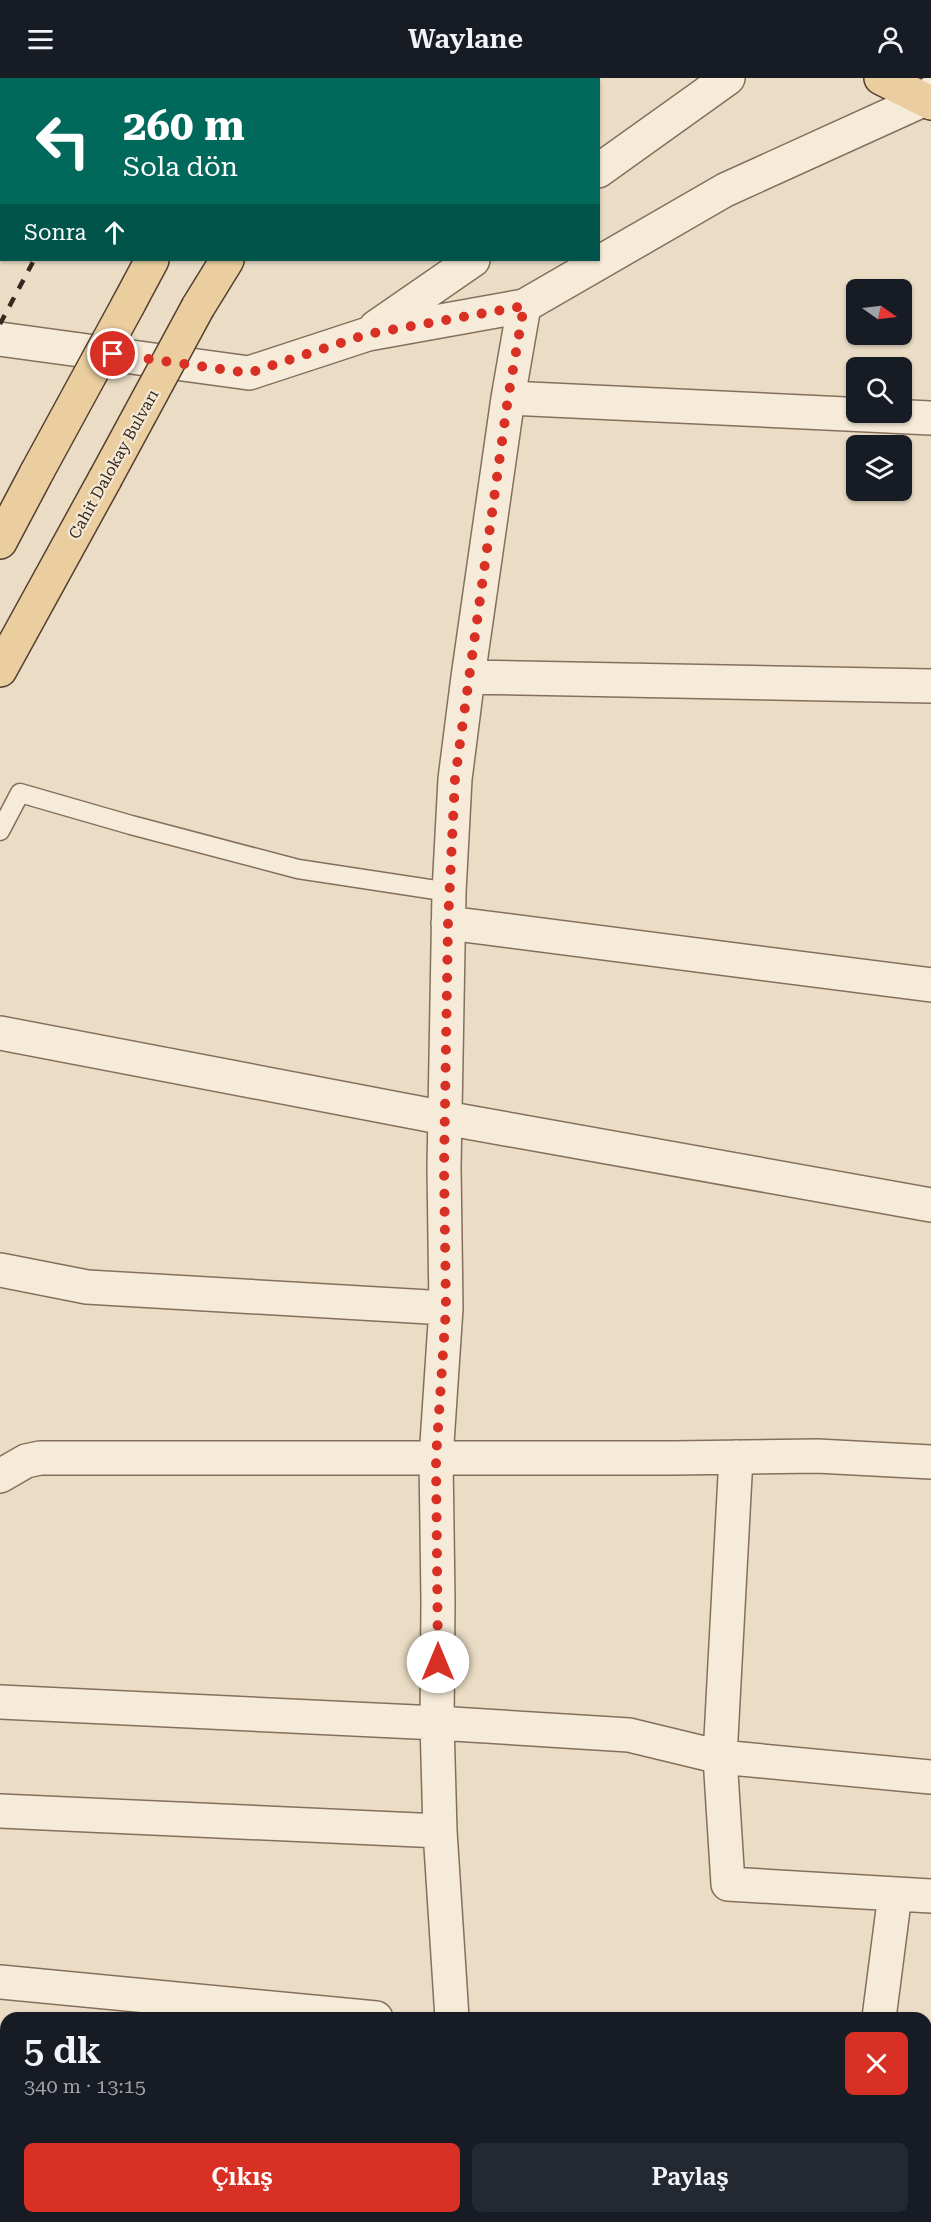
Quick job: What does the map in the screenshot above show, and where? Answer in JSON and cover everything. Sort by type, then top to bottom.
[{"type":"main road","points":[[881,78],[928,99]]},
{"type":"main road","points":[[0,542],[151,261]]},
{"type":"main road","name":"Cahit Dalokay Bulvarı","points":[[0,670],[225,261]]},
{"type":"street","points":[[600,170],[728,78]]},
{"type":"street","points":[[0,339],[249,373],[368,334],[524,306],[725,190],[928,99]]},
{"type":"street","points":[[368,334],[472,261]]},
{"type":"street","points":[[452,2012],[440,1831],[437,1723],[436,1458],[446,1308],[444,1168],[449,907],[455,779],[508,398],[524,306]]},
{"type":"street","points":[[508,398],[931,418]]},
{"type":"street","points":[[468,677],[931,686]]},
{"type":"street","points":[[449,907],[931,985]]},
{"type":"street","points":[[0,1033],[446,1118],[931,1205]]},
{"type":"street","points":[[0,1270],[87,1287],[446,1308]]},
{"type":"street","points":[[0,1476],[26,1461],[40,1458],[817,1456],[931,1462]]},
{"type":"street","points":[[736,1457],[720,1757],[728,1884],[931,1896]]},
{"type":"street","points":[[0,1702],[437,1723],[628,1735],[720,1757],[931,1777]]},
{"type":"street","points":[[0,1811],[440,1831]]},
{"type":"street","points":[[880,2012],[895,1894]]},
{"type":"street","points":[[0,1982],[313,2012]]},
{"type":"lane","points":[[0,831],[20,792],[131,825],[449,907]]},
{"type":"railway","points":[[0,324],[33,261]]},
{"type":"route","points":[[113,354],[249,373],[368,334],[524,306],[508,398],[455,779],[448,923],[444,1168],[446,1308],[436,1458],[438,1662]]}]
